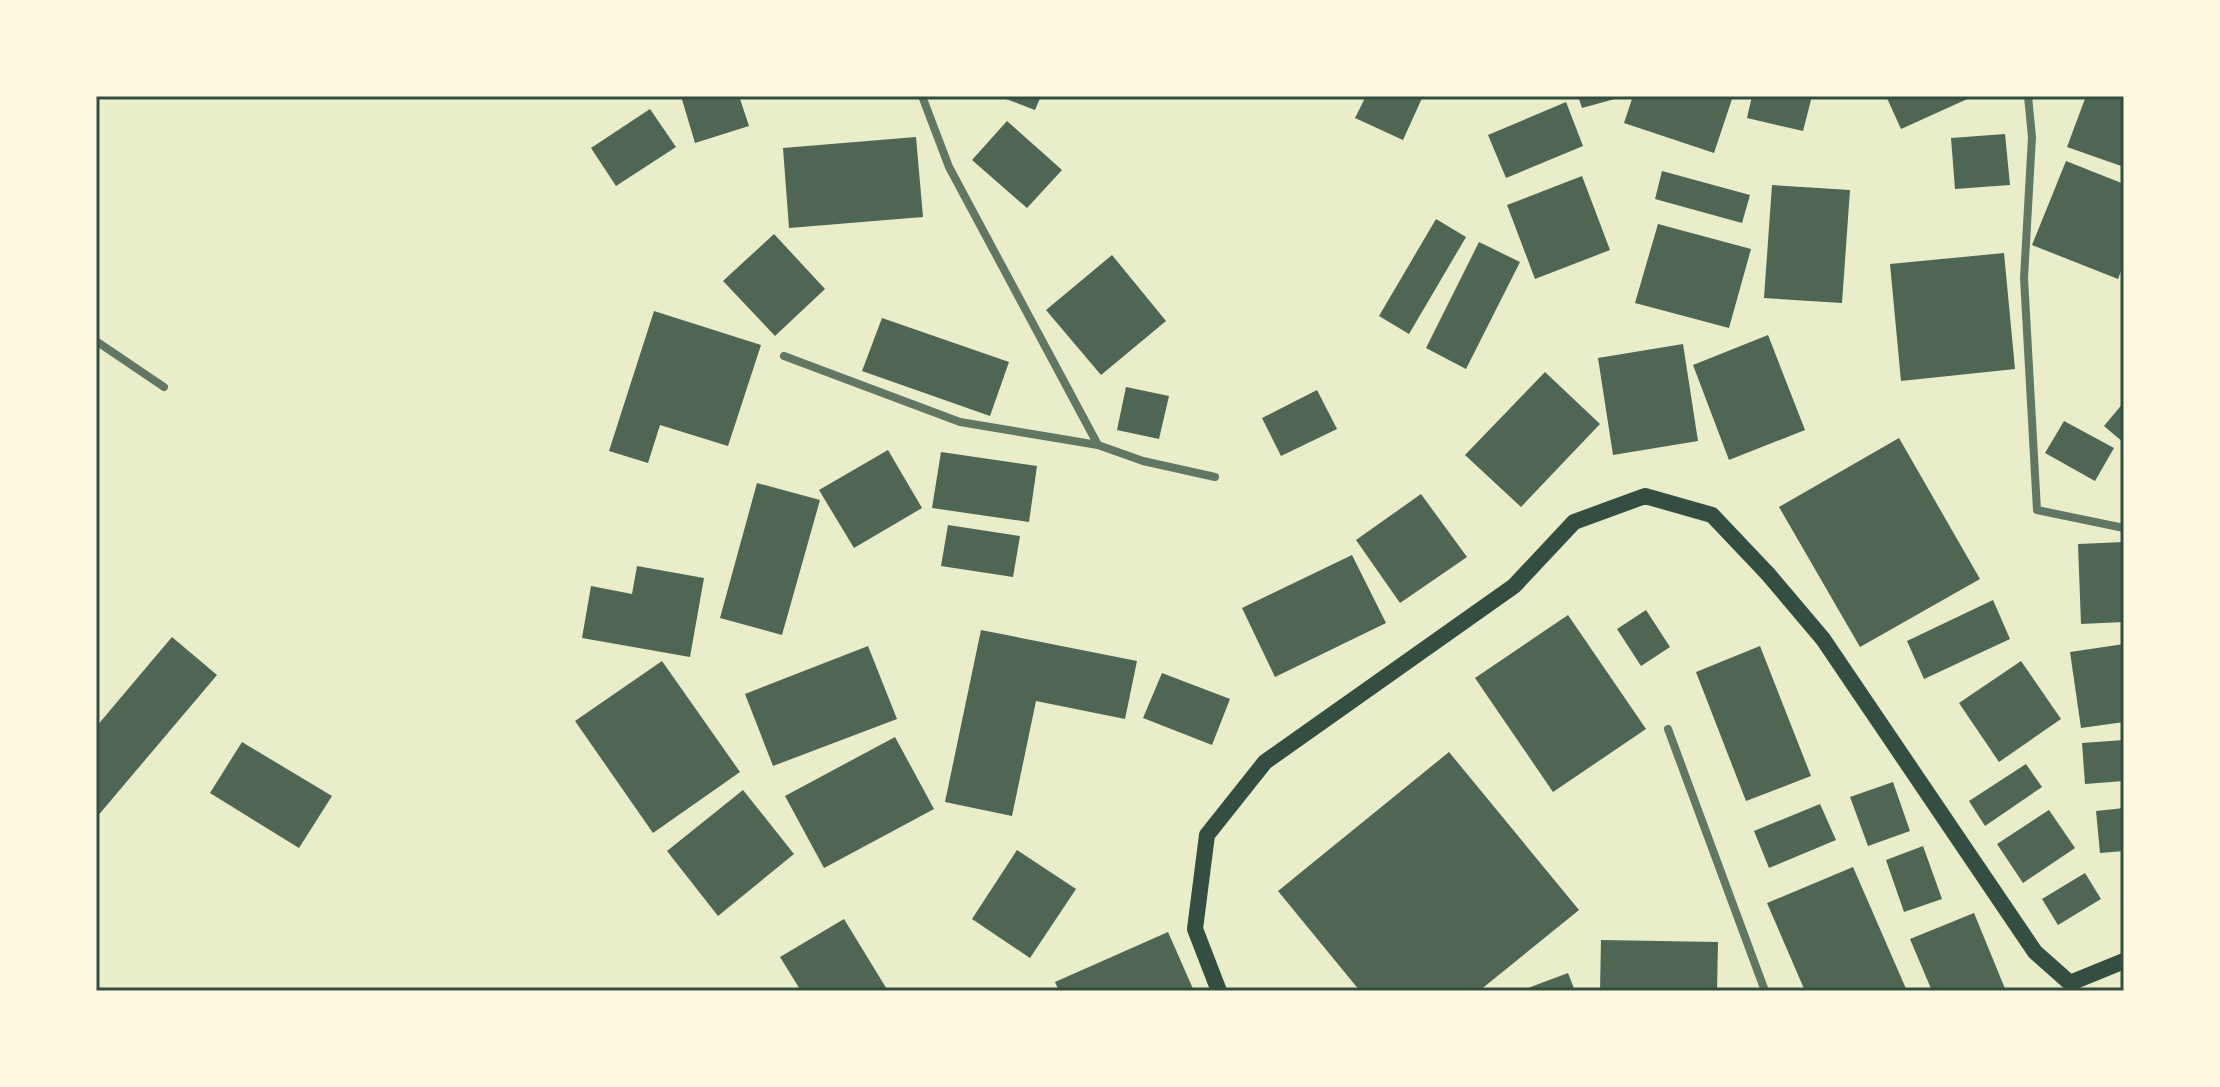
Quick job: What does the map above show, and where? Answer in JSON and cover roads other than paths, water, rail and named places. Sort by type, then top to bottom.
[{"type":"main road","points":[[1219,991],[1195,929],[1207,835],[1265,762],[1514,586],[1574,522],[1645,496],[1712,515],[1768,574],[1832,651],[2035,952],[2070,983],[2124,961]]},
{"type":"street","points":[[922,96],[949,167],[1098,445]]},
{"type":"street","points":[[2028,96],[2032,137],[2024,278],[2037,510],[2124,528]]},
{"type":"street","points":[[96,341],[164,387]]},
{"type":"street","points":[[784,356],[960,422],[1098,445],[1143,461],[1215,477]]},
{"type":"street","points":[[1668,729],[1765,991]]}]
